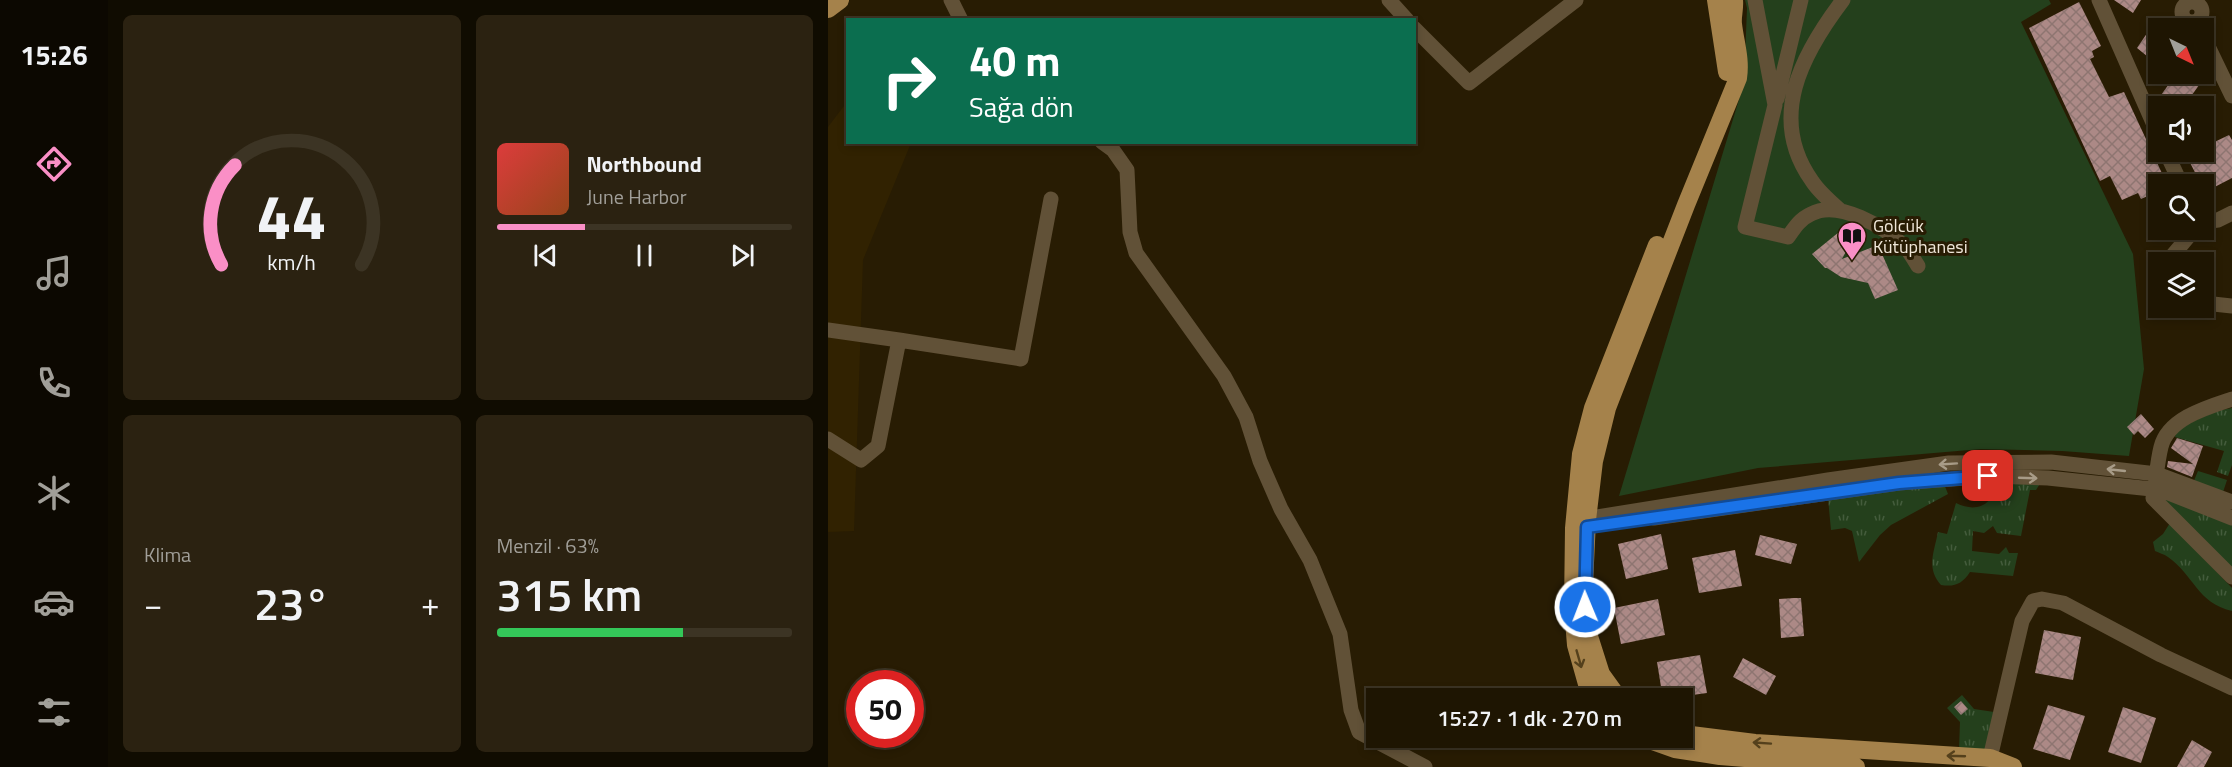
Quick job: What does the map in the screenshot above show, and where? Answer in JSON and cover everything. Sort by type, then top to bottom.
[{"type":"main road","points":[[828,9],[840,0]]},
{"type":"main road","points":[[1590,688],[1575,645],[1573,608],[1580,524],[1581,454],[1593,408],[1641,282],[1725,83],[1726,59],[1716,0]]},
{"type":"main road","points":[[1612,688],[1601,674],[1587,630],[1580,524],[1607,408],[1738,78],[1739,62],[1733,21],[1736,9],[1734,0]]},
{"type":"main road","points":[[1693,736],[1719,740],[1990,758],[2013,767]]},
{"type":"main road","points":[[1672,748],[1720,756],[1821,766],[1856,767]]},
{"type":"street","points":[[951,0],[960,18]]},
{"type":"street","points":[[1389,0],[1405,18]]},
{"type":"street","points":[[1416,30],[1469,83],[1576,0]]},
{"type":"street","points":[[1755,0],[1775,105]]},
{"type":"street","points":[[1801,0],[1745,227],[1788,237],[1800,221],[1814,212],[1853,213],[1880,227],[1905,247],[1918,266]]},
{"type":"street","points":[[1840,211],[1812,181],[1795,150],[1789,113],[1802,65],[1819,31],[1843,0]]},
{"type":"street","points":[[2100,0],[2148,111]]},
{"type":"street","points":[[2214,59],[2232,96]]},
{"type":"street","points":[[1105,144],[1113,150],[1127,170],[1130,232],[1136,253],[1224,376],[1246,417],[1260,460],[1281,509],[1310,560],[1340,634],[1351,710],[1359,732],[1425,767]]},
{"type":"street","points":[[828,330],[1021,359],[1051,199]]},
{"type":"street","points":[[2214,221],[2232,213]]},
{"type":"street","points":[[2175,252],[2186,240]]},
{"type":"street","points":[[2214,304],[2232,306]]},
{"type":"street","points":[[828,439],[861,460],[878,446],[899,340]]},
{"type":"street","points":[[2232,399],[2186,417],[2171,430],[2161,444],[2153,498],[2232,577]]},
{"type":"street","points":[[1580,524],[1899,483],[1992,476],[2156,481],[2232,502]]},
{"type":"street","points":[[2156,481],[2162,489],[2232,518]]},
{"type":"street","points":[[1990,758],[2022,621],[2033,601],[2042,599],[2063,603],[2162,655],[2232,688]]},
{"type":"street","points":[[1814,747],[1821,766]]},
{"type":"shaded area","points":[[846,103],[846,144],[911,144],[863,260],[854,531],[828,532],[828,127]]},
{"type":"green space","points":[[1745,0],[2049,0],[2051,4],[2021,22],[2133,254],[2144,369],[2129,456],[2062,451],[1981,449],[1758,468],[1619,496],[1744,83],[1747,8]]},
{"type":"green space","points":[[2232,408],[2232,465],[2228,476],[2217,472],[2224,451],[2175,437],[2177,429],[2216,411]]},
{"type":"green space","points":[[2198,471],[2227,480],[2223,492],[2193,483]]},
{"type":"green space","points":[[1997,481],[2041,482],[2036,490],[2030,490],[2021,536],[1997,533],[1993,526],[1984,533],[1973,531],[1972,551],[1999,554],[2006,547],[2009,553],[2018,553],[2013,576],[1970,572],[1958,584],[1941,585],[1936,579],[1932,566],[1938,532],[1947,534],[1956,503],[1970,507],[1983,505],[1992,496]]},
{"type":"green space","points":[[1944,484],[1948,494],[1891,525],[1859,562],[1852,531],[1845,528],[1831,530],[1828,498]]},
{"type":"green space","points":[[2162,493],[2232,523],[2232,569],[2158,499]]},
{"type":"green space","points":[[2170,523],[2232,588],[2232,611],[2211,602],[2177,564],[2155,551],[2153,542],[2163,534]]},
{"type":"green space","points":[[1962,695],[1974,709],[1994,712],[1985,752],[1959,750],[1960,722],[1947,708]]},
{"type":"building","points":[[2114,0],[2141,0],[2133,13]]},
{"type":"building","points":[[2079,2],[2101,46],[2092,51],[2094,57],[2090,59],[2109,97],[2124,92],[2148,143],[2148,162],[2157,162],[2162,174],[2148,174],[2148,196],[2141,199],[2138,193],[2122,200],[2110,176],[2100,181],[2029,28]]},
{"type":"building","points":[[2148,32],[2148,57],[2137,48]]},
{"type":"building","points":[[2169,84],[2200,84],[2191,96],[2160,96]]},
{"type":"building","points":[[2229,135],[2232,140],[2232,178],[2214,187],[2214,174],[2196,174],[2190,162],[2214,162],[2214,142]]},
{"type":"building","name":"Gölcük Kütüphanesi","points":[[1839,232],[1850,244],[1842,259],[1878,245],[1898,290],[1875,299],[1868,283],[1841,277],[1825,268],[1812,254]]},
{"type":"building","points":[[2141,414],[2154,429],[2145,438],[2138,431],[2134,435],[2127,427]]},
{"type":"building","points":[[2177,438],[2203,446],[2192,477],[2167,467],[2168,461],[2193,464],[2171,448]]},
{"type":"building","points":[[1661,534],[1668,569],[1626,579],[1618,544]]},
{"type":"building","points":[[1760,535],[1797,544],[1791,564],[1755,555]]},
{"type":"building","points":[[1735,550],[1742,586],[1699,593],[1692,558]]},
{"type":"building","points":[[1801,598],[1804,636],[1781,638],[1779,599]]},
{"type":"building","points":[[1658,599],[1665,635],[1621,644],[1614,608]]},
{"type":"building","points":[[2044,630],[2081,637],[2073,680],[2035,673]]},
{"type":"building","points":[[1700,655],[1707,693],[1693,695],[1693,688],[1661,688],[1657,662]]},
{"type":"building","points":[[1743,658],[1776,676],[1766,695],[1733,677]]},
{"type":"building","points":[[1961,701],[1968,709],[1961,715],[1954,707]]},
{"type":"building","points":[[2048,705],[2085,716],[2070,760],[2033,749]]},
{"type":"building","points":[[2123,707],[2156,718],[2141,763],[2108,752]]},
{"type":"building","points":[[2192,740],[2212,752],[2204,767],[2177,767]]},
{"type":"place","name":"Gölcük Kütüphanesi","points":[[1852,262]]},
{"type":"route","points":[[1585,607],[1587,527],[1899,483],[1988,476]]}]
